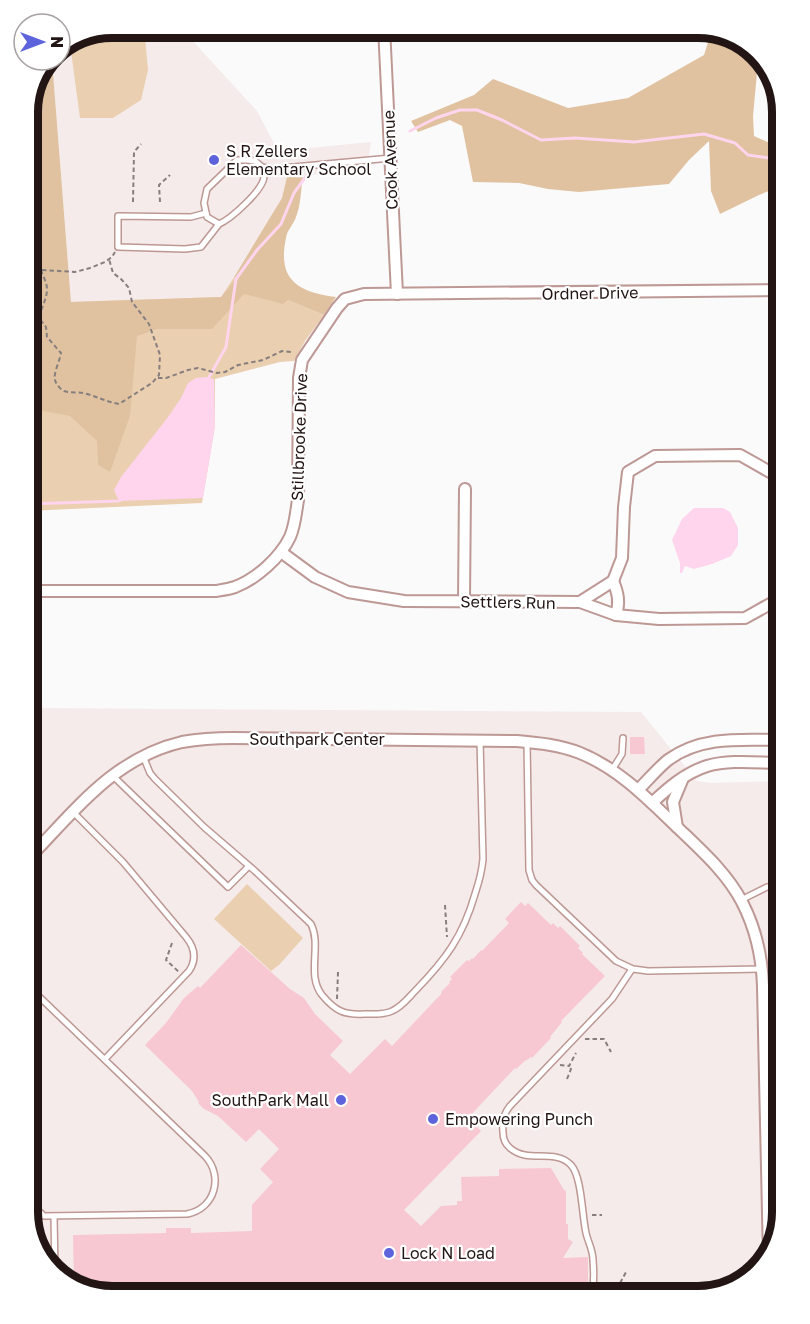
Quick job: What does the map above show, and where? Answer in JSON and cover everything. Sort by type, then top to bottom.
[{"type":"street","name":"Cook Avenue","points":[[385,38],[397,294]]},
{"type":"street","name":"Ordner Drive","points":[[397,294],[772,290]]},
{"type":"street","name":"Stillbrooke Drive","points":[[38,591],[216,591],[234,587],[260,572],[281,552],[290,537],[295,519],[298,500],[299,391],[302,360],[325,324],[345,299],[364,294],[397,294]]},
{"type":"street","points":[[580,602],[613,581],[622,558],[628,472],[655,456],[740,455],[772,473]]},
{"type":"street","points":[[464,601],[465,489]]},
{"type":"street","name":"Settlers Run","points":[[281,552],[315,577],[348,592],[404,601],[580,602],[616,615],[659,619],[746,618],[772,603]]},
{"type":"street","points":[[613,581],[619,598],[616,615]]},
{"type":"street","name":"Southpark Center","points":[[38,849],[99,785],[112,775],[143,756],[175,744],[195,740],[216,738],[527,742],[558,746],[593,759],[629,782],[718,867],[741,900],[757,938],[762,969],[769,1236]]},
{"type":"street","points":[[638,790],[668,761],[699,745],[730,740],[772,740]]},
{"type":"street","points":[[652,803],[683,778],[708,766],[720,763],[772,763]]},
{"type":"street","points":[[677,827],[673,802],[683,778]]},
{"type":"lane","points":[[219,224],[207,217],[204,203],[207,189],[237,160],[255,161],[262,167],[272,169],[391,158]]},
{"type":"lane","points":[[206,213],[186,217],[118,216],[118,248],[201,248],[219,224],[237,212],[261,185],[264,177],[262,167]]},
{"type":"lane","points":[[612,770],[622,754],[623,738]]},
{"type":"lane","points":[[143,756],[155,779],[312,927],[315,935],[316,984],[324,998],[346,1014],[382,1014],[396,1010],[434,971],[449,952],[463,927],[482,870],[480,740]]},
{"type":"lane","points":[[527,742],[529,865],[532,880],[543,892],[616,961],[632,969],[648,971],[762,969]]},
{"type":"lane","points":[[112,775],[228,887],[249,866]]},
{"type":"lane","points":[[73,813],[123,862],[186,937],[194,950],[194,963],[189,971],[105,1059]]},
{"type":"lane","points":[[741,900],[772,886]]},
{"type":"lane","points":[[594,1286],[593,1256],[585,1230],[575,1171],[560,1158],[527,1156],[514,1152],[503,1138],[503,1122],[509,1107],[612,999],[632,969]]},
{"type":"lane","points":[[38,995],[210,1162],[214,1177],[213,1194],[204,1207],[190,1213],[44,1216],[38,1210]]},
{"type":"lane","points":[[766,1110],[772,1110]]},
{"type":"lane","points":[[54,1216],[55,1260]]},
{"type":"path","points":[[133,202],[134,152],[141,144]]},
{"type":"path","points":[[160,202],[159,185],[170,175]]},
{"type":"path","points":[[38,270],[75,272],[90,268],[112,257],[118,248]]},
{"type":"path","points":[[41,270],[47,290],[39,318],[46,327],[47,337],[61,352],[55,372],[58,387],[64,391],[98,397],[119,404],[146,387],[159,375],[160,356],[149,324],[132,302],[129,288],[113,273],[109,259]]},
{"type":"path","points":[[156,378],[166,378],[198,368],[225,372],[246,362],[263,360],[282,351],[291,352]]},
{"type":"path","points":[[445,905],[447,937]]},
{"type":"path","points":[[172,943],[166,960],[179,972]]},
{"type":"path","points":[[337,1002],[338,972]]},
{"type":"path","points":[[580,1041],[583,1038],[604,1039],[611,1052]]},
{"type":"path","points":[[567,1079],[571,1069],[569,1066],[576,1053]]},
{"type":"path","points":[[557,1065],[569,1066]]},
{"type":"path","points":[[589,1215],[602,1215]]},
{"type":"path","points":[[619,1286],[626,1272]]},
{"type":"shaded area","name":"S R Zellers Elementary School","points":[[101,38],[190,38],[257,111],[278,151],[371,142],[367,168],[287,178],[283,198],[221,297],[71,302],[53,72],[72,72],[72,49],[74,47]]},
{"type":"shaded area","points":[[101,38],[145,38],[148,70],[141,100],[113,118],[80,118],[72,49],[87,41]]},
{"type":"shaded area","points":[[709,39],[723,41],[740,50],[758,67],[753,116],[754,136],[772,144],[772,190],[720,214],[711,191],[709,141],[669,184],[579,192],[519,183],[473,182],[462,126],[450,120],[418,132],[411,121],[474,95],[493,79],[568,108],[628,98],[704,55]]},
{"type":"shaded area","points":[[49,72],[53,72],[71,302],[221,297],[236,279],[239,280],[234,277],[282,198],[287,177],[303,176],[298,212],[286,238],[285,264],[288,274],[301,287],[311,292],[336,297],[324,315],[288,300],[283,304],[244,294],[212,329],[157,329],[137,336],[130,416],[110,472],[98,465],[97,441],[70,416],[38,410],[38,106],[40,92]]},
{"type":"shaded area","points":[[38,268],[71,302],[221,297],[234,277],[324,315],[294,361],[280,362],[215,379],[215,426],[202,503],[38,510]]},
{"type":"shaded area","points":[[196,378],[214,379],[215,426],[203,498],[119,501],[114,490],[121,477],[168,417],[188,383]]},
{"type":"shaded area","points":[[694,508],[723,508],[730,512],[738,528],[738,545],[731,556],[694,569],[685,566],[680,573],[680,563],[672,540],[682,519]]},
{"type":"shaded area","points":[[38,708],[641,712],[697,781],[711,783],[772,781],[772,1223],[768,1238],[760,1238],[761,1253],[747,1268],[732,1279],[709,1286],[106,1286],[87,1283],[70,1274],[45,1246],[41,1237],[38,1213]]},
{"type":"shaded area","points":[[247,884],[303,938],[271,971],[214,919]]},
{"type":"building","points":[[630,737],[644,737],[645,754],[630,754]]},
{"type":"building","name":"SouthPark Mall","points":[[521,902],[525,906],[528,903],[551,925],[553,923],[558,928],[560,926],[580,946],[578,948],[582,954],[605,976],[561,1021],[551,1038],[532,1058],[515,1068],[468,1118],[481,1131],[404,1210],[421,1226],[441,1206],[457,1205],[457,1201],[462,1201],[461,1177],[499,1176],[499,1169],[551,1168],[566,1191],[568,1239],[573,1242],[563,1258],[588,1257],[588,1286],[106,1286],[87,1283],[74,1276],[73,1235],[166,1233],[166,1228],[191,1228],[191,1233],[252,1231],[252,1205],[273,1182],[260,1169],[279,1149],[259,1129],[246,1142],[218,1116],[204,1109],[192,1091],[145,1045],[166,1023],[184,998],[198,986],[200,988],[241,945],[290,989],[304,998],[315,1014],[343,1041],[330,1055],[350,1074],[385,1039],[392,1046],[442,993],[452,979],[450,977],[467,960],[473,959],[482,951],[509,923],[505,919]]},
{"type":"waterway","points":[[410,131],[436,118],[460,110],[477,110],[541,140],[575,138],[634,142],[704,134],[735,143],[748,155],[772,158]]},
{"type":"waterway","points":[[208,379],[226,347],[236,279],[257,250],[281,224],[294,193],[307,175]]},
{"type":"waterway","points":[[38,504],[121,500]]},
{"type":"place","name":"S R Zellers Elementary School","points":[[214,160]]},
{"type":"place","name":"SouthPark Mall","points":[[341,1100]]},
{"type":"place","name":"Empowering Punch","points":[[433,1119]]},
{"type":"place","name":"Lock N Load","points":[[389,1253]]}]
